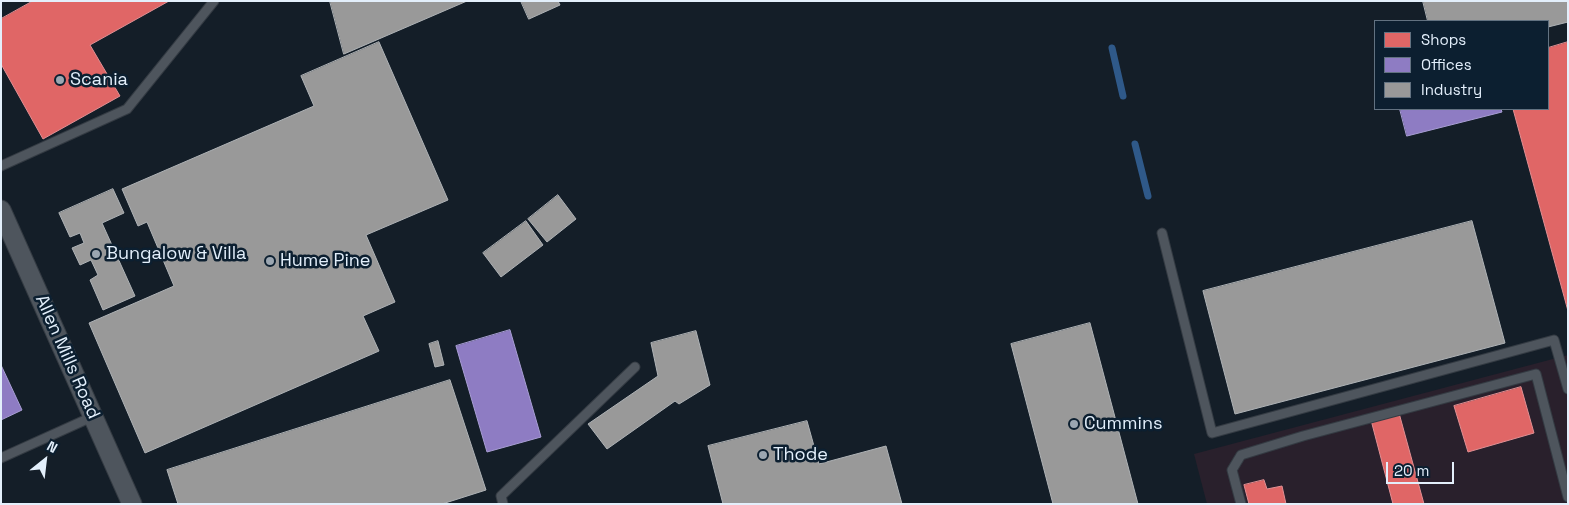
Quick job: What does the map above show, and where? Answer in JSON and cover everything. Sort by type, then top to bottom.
[{"type":"street","name":"Allen Mills Road","points":[[1,210],[132,504]]},
{"type":"lane","points":[[1,166],[126,109],[214,1]]},
{"type":"lane","points":[[1162,233],[1212,433],[1554,340],[1568,389]]},
{"type":"lane","points":[[503,504],[501,496],[635,367]]},
{"type":"lane","points":[[1241,504],[1232,470],[1242,455],[1303,436],[1536,374],[1568,497]]},
{"type":"lane","points":[[1,458],[94,416]]},
{"type":"shaded area","points":[[1568,355],[1568,504],[1207,504],[1194,454]]},
{"type":"building: Shops","name":"Scania","points":[[33,1],[169,1],[90,45],[120,96],[43,139],[1,64],[1,19]]},
{"type":"building: Shops","points":[[1568,42],[1568,311],[1513,110],[1549,110],[1549,48]]},
{"type":"building: Shops","points":[[1521,387],[1534,433],[1468,452],[1454,406]]},
{"type":"building: Shops","points":[[1399,413],[1424,504],[1393,504],[1371,420]]},
{"type":"building: Shops","points":[[1264,480],[1267,489],[1282,486],[1286,504],[1249,504],[1244,485]]},
{"type":"building: Offices","points":[[1400,110],[1501,110],[1502,112],[1407,136]]},
{"type":"building: Offices","points":[[510,330],[541,437],[487,452],[456,346]]},
{"type":"building: Offices","points":[[1,365],[22,410],[1,420]]},
{"type":"building: Industry","points":[[330,1],[467,1],[344,54]]},
{"type":"building: Industry","points":[[521,1],[558,1],[560,5],[529,19]]},
{"type":"building: Industry","points":[[1423,1],[1568,1],[1568,22],[1549,27],[1549,20],[1428,20]]},
{"type":"building: Industry","name":"Hume Pine","points":[[379,42],[448,200],[366,235],[395,302],[363,316],[379,351],[145,453],[89,323],[174,286],[147,222],[138,226],[122,189],[314,106],[301,76]]},
{"type":"building: Industry","name":"Bungalow & Villa","points":[[113,189],[124,213],[102,223],[135,296],[103,310],[90,280],[98,275],[91,260],[80,265],[72,248],[84,243],[80,233],[70,237],[59,213]]},
{"type":"building: Industry","points":[[558,195],[576,219],[547,242],[528,219]]},
{"type":"building: Industry","points":[[526,221],[543,245],[501,277],[483,253]]},
{"type":"building: Industry","points":[[1472,221],[1505,343],[1235,414],[1203,291]]},
{"type":"building: Industry","name":"Cummins","points":[[1090,323],[1138,504],[1053,504],[1011,344]]},
{"type":"building: Industry","points":[[696,331],[710,385],[679,404],[675,401],[607,449],[588,424],[658,376],[651,343]]},
{"type":"building: Industry","points":[[438,341],[444,365],[435,367],[429,344]]},
{"type":"building: Industry","points":[[450,380],[486,490],[442,504],[178,504],[167,470]]},
{"type":"building: Industry","name":"Thode","points":[[807,421],[819,464],[886,446],[902,504],[723,504],[708,446]]},
{"type":"waterway","points":[[1112,48],[1123,96]]},
{"type":"waterway","points":[[1135,144],[1148,196]]},
{"type":"place","name":"Scania","points":[[60,80]]},
{"type":"place","name":"Bungalow & Villa","points":[[96,254]]},
{"type":"place","name":"Hume Pine","points":[[270,261]]},
{"type":"place","name":"Cummins","points":[[1074,424]]},
{"type":"place","name":"Thode","points":[[763,455]]}]
